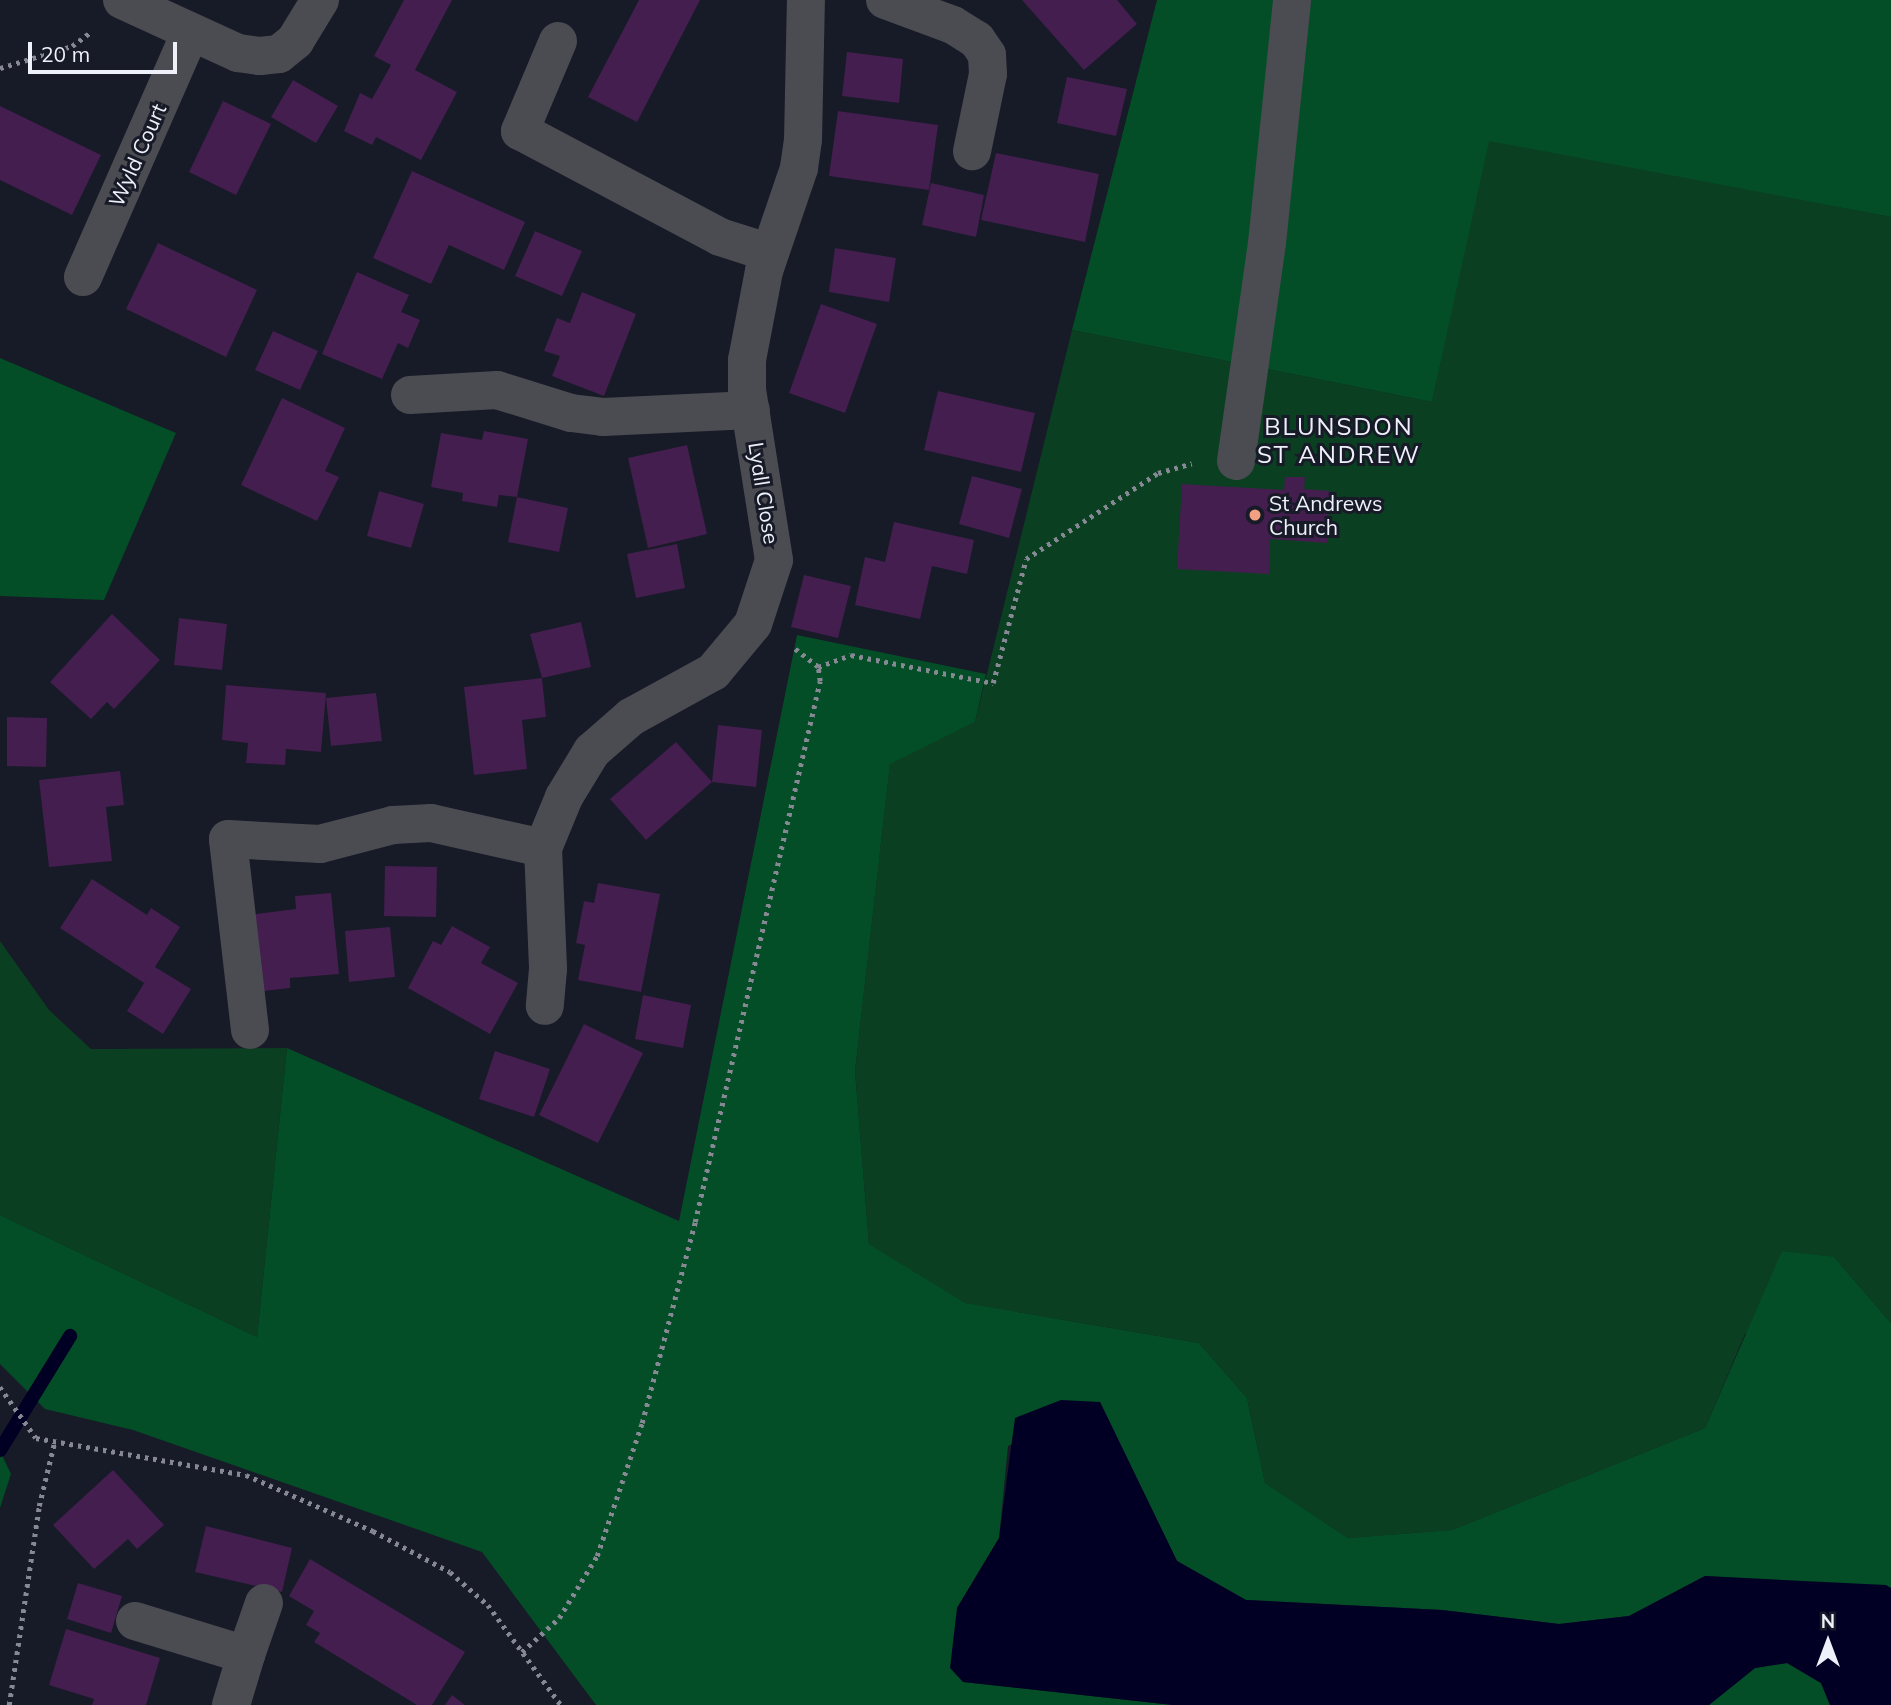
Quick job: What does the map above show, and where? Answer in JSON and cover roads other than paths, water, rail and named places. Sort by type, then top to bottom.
[{"type":"street","points":[[123,1],[238,53],[278,54],[295,41],[320,0]]},
{"type":"street","name":"Lyall Close","points":[[545,1006],[548,969],[543,848],[564,797],[592,751],[632,717],[713,672],[752,624],[774,560],[751,410],[750,331],[803,140],[806,0]]},
{"type":"street","points":[[884,0],[953,25],[977,40],[986,55],[988,74],[972,151]]},
{"type":"street","points":[[1236,461],[1267,243],[1292,0]]},
{"type":"street","name":"Wyld Court","points":[[83,277],[190,33]]},
{"type":"street","points":[[558,41],[520,131],[720,237],[770,253]]},
{"type":"street","points":[[410,395],[497,390],[572,413],[603,417],[751,410]]},
{"type":"street","points":[[250,1030],[228,839],[320,844],[393,825],[431,823],[543,848]]},
{"type":"street","points":[[231,1705],[264,1603]]},
{"type":"street","points":[[135,1621],[246,1655]]},
{"type":"water","points":[[1061,1400],[1100,1402],[1177,1561],[1246,1600],[1442,1610],[1559,1624],[1629,1616],[1705,1576],[1886,1585],[1891,1588],[1891,1705],[1830,1705],[1821,1683],[1787,1663],[1755,1668],[1709,1705],[1173,1705],[963,1682],[950,1668],[957,1608],[999,1538],[1015,1418]]},
{"type":"waterway","points":[[0,1450],[70,1336]]},
{"type":"place","name":"St Andrews Church","points":[[1255,515]]},
{"type":"district","name":"BLUNSDON ST ANDREW","points":[[1339,441]]}]
